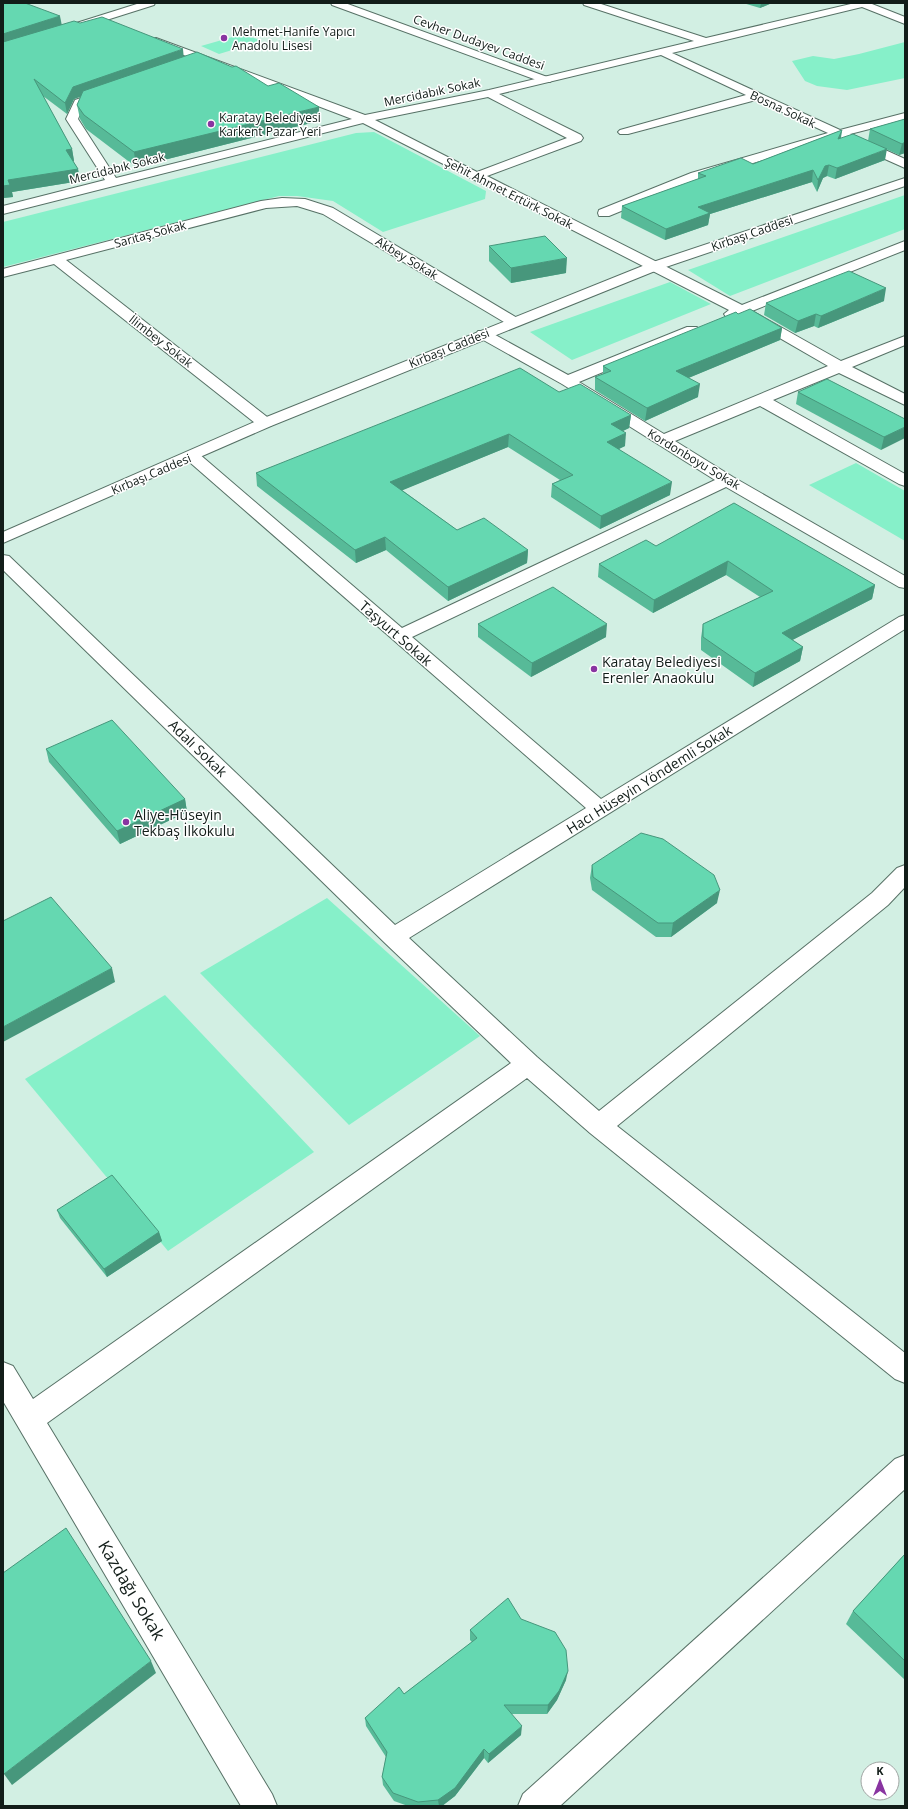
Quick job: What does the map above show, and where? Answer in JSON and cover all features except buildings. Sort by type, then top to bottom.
[{"type":"street","points":[[62,30],[150,3]]},
{"type":"street","name":"Cevher Dudayev Caddesi","points":[[336,3],[546,80]]},
{"type":"street","points":[[588,3],[707,42]]},
{"type":"street","points":[[865,4],[905,21]]},
{"type":"street","name":"Mercidabık Sokak","points":[[3,210],[364,119],[546,80],[865,4]]},
{"type":"street","points":[[817,5],[836,11]]},
{"type":"street","points":[[100,18],[114,24]]},
{"type":"street","name":"Şehit Ahmet Ertürk Sokak","points":[[144,36],[202,60],[364,119],[741,310],[861,379],[905,400]]},
{"type":"street","name":"Bosna Sokak","points":[[662,52],[905,164]]},
{"type":"street","points":[[188,64],[202,60]]},
{"type":"street","points":[[113,183],[72,119],[79,102],[115,90]]},
{"type":"street","points":[[477,176],[577,138],[489,93]]},
{"type":"street","points":[[624,132],[756,96]]},
{"type":"street","points":[[604,213],[695,176],[905,116]]},
{"type":"street","name":"Kırbaşı Caddesi","points":[[3,538],[265,423],[483,334],[656,266],[905,182]]},
{"type":"street","name":"Sarıtaş Sokak","points":[[3,273],[265,204],[281,201],[297,201]]},
{"type":"street","name":"Akbey Sokak","points":[[297,201],[316,205],[328,211],[514,322]]},
{"type":"street","points":[[719,319],[905,244]]},
{"type":"street","name":"İlimbey Sokak","points":[[56,259],[265,423]]},
{"type":"street","points":[[567,381],[704,325]]},
{"type":"street","name":"Kordonboyu Sokak","points":[[483,334],[567,381],[727,480],[905,583]]},
{"type":"street","points":[[662,441],[905,340]]},
{"type":"street","points":[[761,400],[905,481]]},
{"type":"street","name":"Taşyurt Sokak","points":[[192,456],[600,809]]},
{"type":"street","points":[[399,636],[727,480]]},
{"type":"street","name":"Adalı Sokak","points":[[3,560],[393,937],[528,1064],[599,1126],[905,1370]]},
{"type":"street","name":"Hacı Hüseyin Yöndemli Sokak","points":[[393,937],[905,621]]},
{"type":"street","points":[[599,1126],[880,899],[905,873]]},
{"type":"street","points":[[30,1418],[528,1064]]},
{"type":"street","name":"Kazdağı Sokak","points":[[3,1375],[260,1806]]},
{"type":"street","points":[[535,1806],[905,1470]]},
{"type":"green space","points":[[243,34],[262,41],[219,54],[201,46]]},
{"type":"green space","points":[[905,42],[905,78],[847,90],[817,86],[805,81],[792,61],[813,56],[834,59]]},
{"type":"green space","points":[[374,132],[486,191],[485,199],[383,232],[333,201],[297,196],[279,196],[3,267],[3,222],[356,133]]},
{"type":"green space","points":[[905,195],[905,229],[730,296],[688,270]]},
{"type":"green space","points":[[670,282],[711,304],[572,360],[530,332]]},
{"type":"green space","points":[[856,463],[905,491],[905,541],[809,485]]},
{"type":"green space","points":[[327,898],[480,1036],[349,1125],[200,973]]},
{"type":"green space","points":[[165,995],[314,1152],[168,1251],[25,1079]]},
{"type":"place","name":"Mehmet-Hanife Yapıcı Anadolu Lisesi","points":[[224,38]]},
{"type":"place","name":"Karatay Belediyesi Karkent Pazar Yeri","points":[[211,124]]},
{"type":"place","name":"Karatay Belediyesi Erenler Anaokulu","points":[[594,669]]},
{"type":"place","name":"Aliye-Hüseyin Tekbaş İlkokulu","points":[[126,822]]}]
